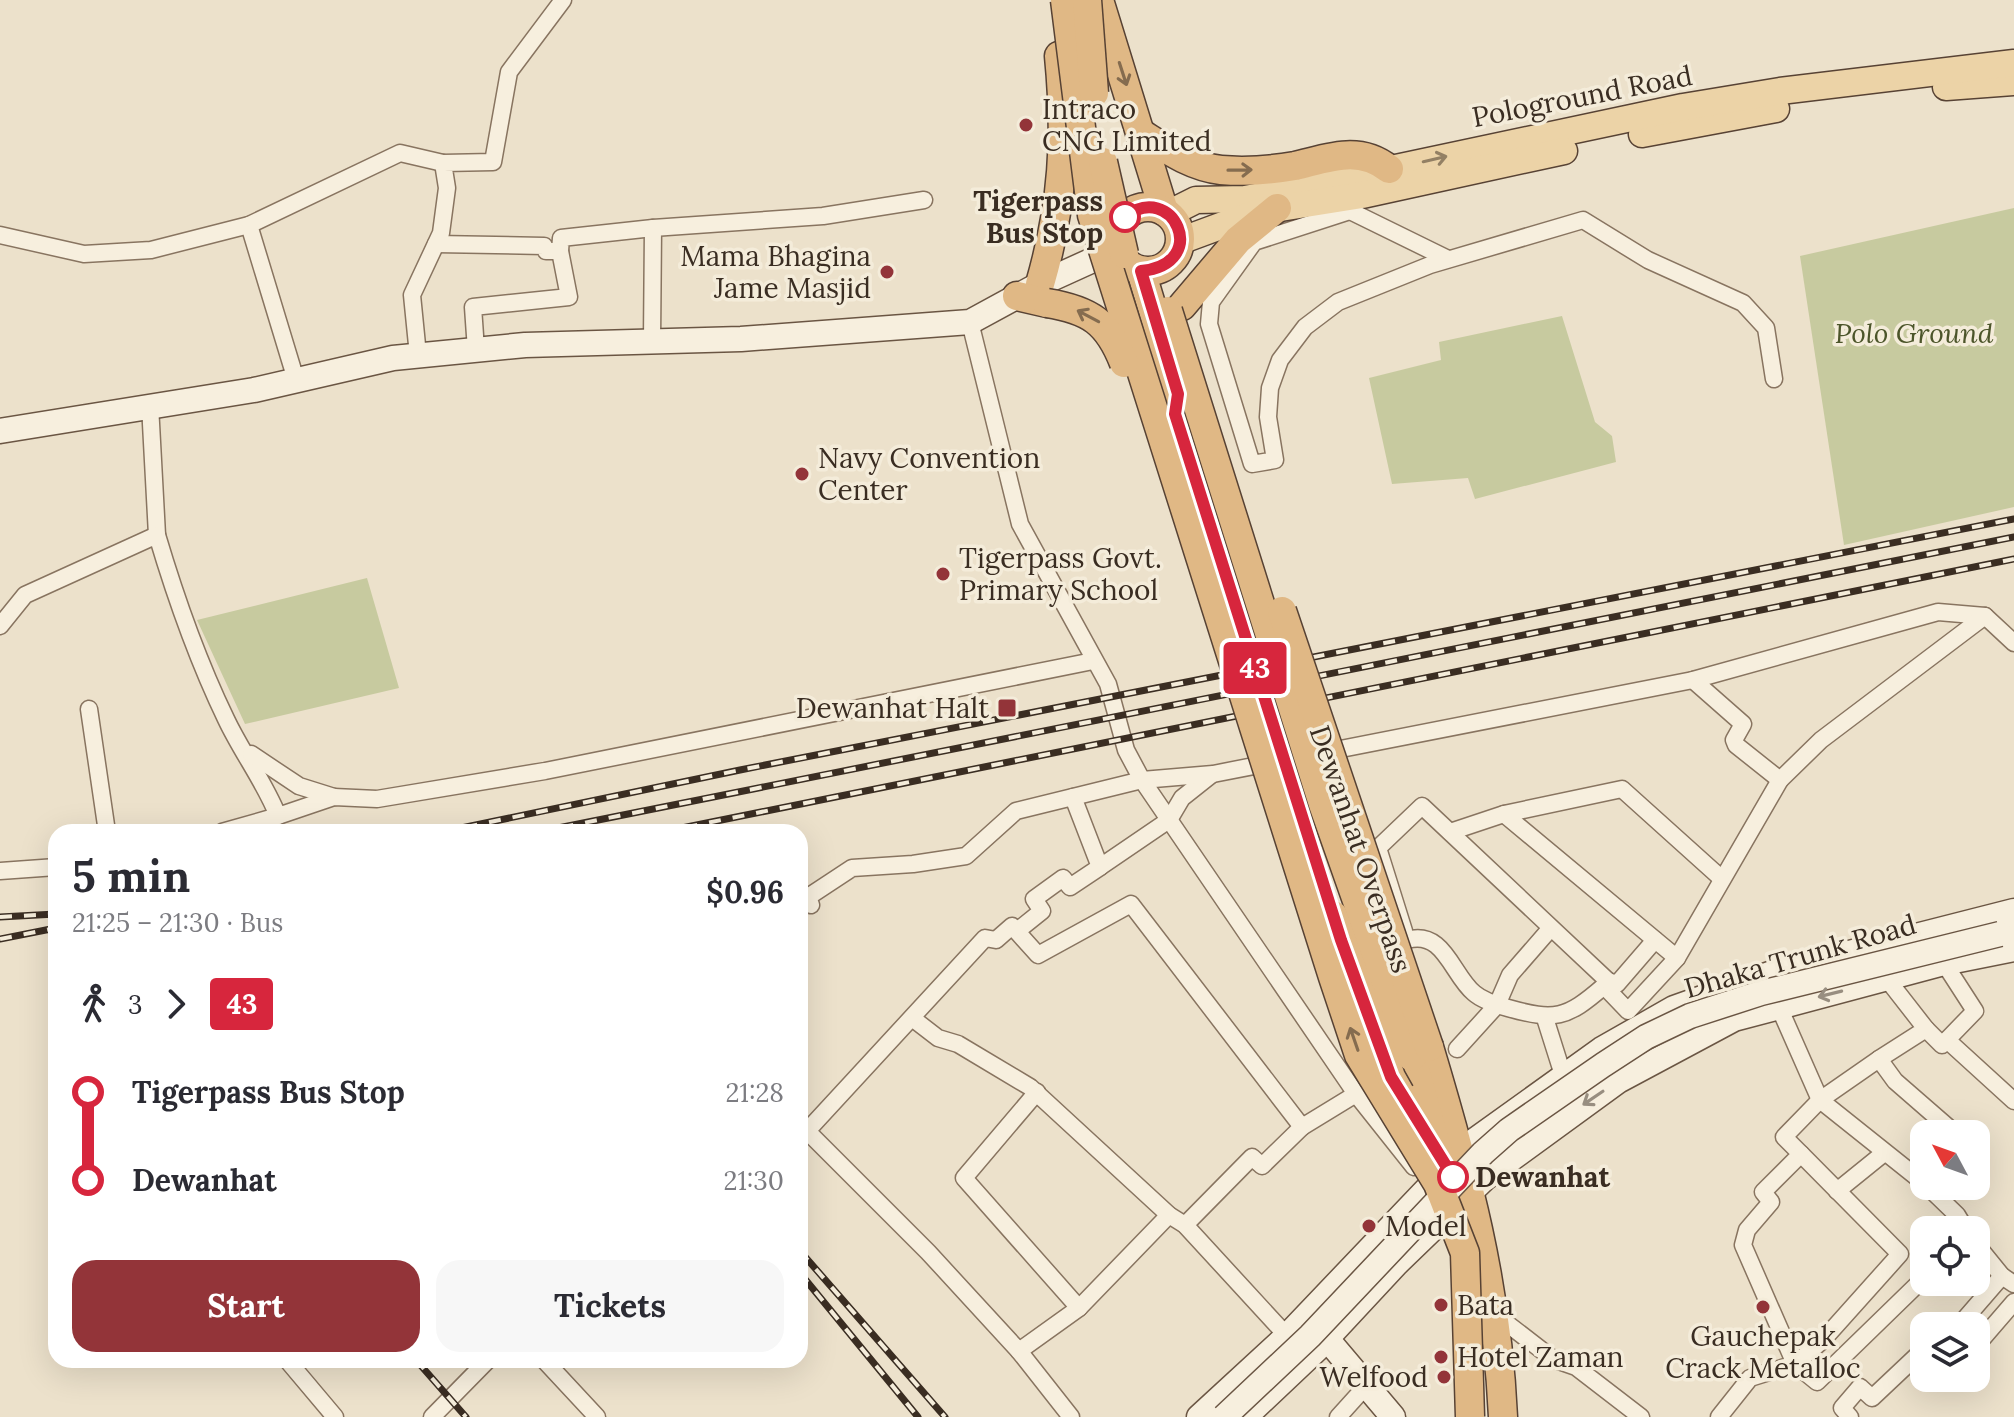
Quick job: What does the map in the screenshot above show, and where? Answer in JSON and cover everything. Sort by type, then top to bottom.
[{"type":"highway","points":[[1087,0],[1098,133],[1115,228],[1341,940],[1391,1077],[1453,1177],[1469,1211],[1481,1256],[1489,1312],[1494,1417]]},
{"type":"highway","points":[[1099,0],[1166,212],[1178,226],[1161,260],[1178,394],[1175,414]]},
{"type":"highway","points":[[1060,6],[1067,66],[1098,172],[1125,217]]},
{"type":"highway","points":[[1060,6],[1057,38],[1065,159],[1056,227],[1035,294],[1097,319],[1118,349],[1141,410],[1258,780],[1278,798]]},
{"type":"highway","points":[[1060,6],[1092,215],[1359,1055],[1438,1184],[1465,1253],[1470,1417]]},
{"type":"highway","points":[[1142,134],[1196,165],[1218,170],[1292,166],[1351,154],[1365,155],[1389,169]]},
{"type":"highway","points":[[1161,260],[1126,263],[1117,249],[1116,232],[1125,217],[1147,206],[1166,212]]},
{"type":"highway","points":[[1175,308],[1238,240],[1277,208]]},
{"type":"highway","name":"Dewanhat Overpass","points":[[1161,260],[1323,804],[1420,1052],[1453,1175]]},
{"type":"highway","points":[[1453,1175],[1496,1315],[1503,1417]]},
{"type":"highway","points":[[1453,1175],[1471,1305],[1476,1417]]},
{"type":"main road","name":"Pologround Road","points":[[1166,212],[1196,200],[1245,199],[1697,104],[2014,63]]},
{"type":"main road","name":"Pologround Road","points":[[1161,260],[1247,215],[1277,208],[1339,206],[1628,136],[1771,110],[1901,90],[2014,82]]},
{"type":"main road","points":[[0,431],[296,380],[418,355],[652,341],[741,339],[970,322],[1035,294],[1117,249]]},
{"type":"main road","points":[[1199,1417],[1453,1175],[1494,1124],[1641,1025],[1688,1003],[1775,972],[2014,911]]},
{"type":"main road","name":"Dhaka Trunk Road","points":[[1245,1417],[1327,1339],[1453,1175],[1529,1143],[1640,1068],[1719,1026],[1944,963],[2011,935]]},
{"type":"main road","name":"Dhaka Trunk Road","points":[[1224,1417],[1310,1336],[1483,1153],[1509,1130],[1646,1037],[1690,1016],[1761,993],[2011,935]]},
{"type":"main road","points":[[1327,1339],[1393,1417]]},
{"type":"street","points":[[0,235],[84,254],[151,250],[249,225],[400,153],[443,163],[493,162],[509,72],[563,0]]},
{"type":"street","points":[[418,355],[412,295],[441,233],[447,188],[443,163]]},
{"type":"street","points":[[476,350],[473,307],[569,297],[560,251],[561,238],[823,216],[924,200]]},
{"type":"street","points":[[1448,259],[1339,206],[1254,242],[1211,302],[1209,324],[1252,464],[1275,460],[1268,417],[1270,388],[1280,360],[1305,327],[1338,302],[1448,259],[1583,220],[1648,260],[1743,303],[1766,328],[1774,379]]},
{"type":"street","points":[[249,225],[296,380]]},
{"type":"street","points":[[652,341],[653,228]]},
{"type":"street","points":[[436,244],[544,246],[546,251],[560,251]]},
{"type":"street","points":[[970,322],[1020,524],[1108,684],[1126,750],[1142,780],[1356,1094],[1453,1175],[1463,1133],[1378,848],[1422,806],[1606,984],[1628,1011],[1677,958],[1780,780],[1821,740],[1985,616]]},
{"type":"street","points":[[150,405],[157,535],[185,631],[227,723],[244,749],[278,816]]},
{"type":"street","points":[[0,626],[25,595],[157,535]]},
{"type":"street","points":[[811,905],[808,897],[852,868],[913,864],[966,856],[1016,811],[1142,780],[1213,774],[1693,680],[1938,612],[1985,616],[2014,643]]},
{"type":"street","points":[[244,749],[299,786],[334,797],[377,799],[545,771],[1093,661]]},
{"type":"street","points":[[1693,680],[1743,724],[1734,740],[1736,745],[1780,780]]},
{"type":"street","points":[[89,709],[106,824]]},
{"type":"street","points":[[1017,931],[1042,911],[1034,899],[1063,878],[1070,887],[1169,820],[1182,798],[1213,774]]},
{"type":"street","points":[[1450,832],[1504,814],[1622,789],[1722,879]]},
{"type":"street","points":[[250,824],[334,797]]},
{"type":"street","points":[[1073,797],[1100,867]]},
{"type":"street","points":[[1504,814],[1677,958]]},
{"type":"street","points":[[0,871],[48,868]]},
{"type":"street","points":[[808,1122],[912,1018],[985,938],[996,940],[1012,926],[1038,955],[1131,904],[1302,1127]]},
{"type":"street","points":[[1457,1049],[1497,1005],[1510,975],[1550,929]]},
{"type":"street","points":[[1407,940],[1420,936],[1432,941],[1459,968],[1475,994],[1497,1005],[1545,1018],[1580,1006],[1606,984],[1617,984],[1655,940]]},
{"type":"street","points":[[1887,979],[1942,1045],[1975,1011],[1944,963]]},
{"type":"street","points":[[1779,1007],[1820,1100],[1884,1153],[1910,1169]]},
{"type":"street","points":[[912,1018],[938,1038],[958,1044],[1037,1092],[1169,1215],[1185,1225],[1287,1336]]},
{"type":"street","points":[[1545,1018],[1563,1075]]},
{"type":"street","points":[[1719,1417],[1750,1378],[1795,1364],[1823,1340],[1900,1254],[1784,1137],[1820,1100],[1926,1029]]},
{"type":"street","points":[[1947,1040],[2014,1101]]},
{"type":"street","points":[[1879,1059],[1895,1081],[1940,1120]]},
{"type":"street","points":[[1037,1092],[964,1178],[1079,1308]]},
{"type":"street","points":[[1185,1225],[1252,1157],[1262,1166],[1302,1127],[1356,1094]]},
{"type":"street","points":[[808,1132],[928,1252],[1019,1351],[1071,1417]]},
{"type":"street","points":[[1837,1191],[1884,1153]]},
{"type":"street","points":[[1801,1154],[1763,1192],[1771,1202],[1747,1230],[1743,1245],[1795,1364],[1817,1382],[1910,1292]]},
{"type":"street","points":[[1944,1200],[1958,1216]]},
{"type":"street","points":[[1019,1351],[1079,1308],[1169,1215]]},
{"type":"street","points":[[1973,1312],[2008,1280],[1990,1260]]},
{"type":"street","points":[[1990,1330],[2014,1302]]},
{"type":"street","points":[[1496,1315],[1553,1359],[1576,1367],[1641,1417]]},
{"type":"street","points":[[1850,1417],[1842,1408],[1860,1387],[1872,1398],[1910,1362]]},
{"type":"street","points":[[294,1368],[335,1417]]},
{"type":"street","points":[[432,1417],[480,1368]]},
{"type":"street","points":[[551,1368],[597,1417]]},
{"type":"street","points":[[1338,1417],[1366,1386]]},
{"type":"green space","name":"Polo Ground","points":[[2014,208],[2014,507],[1844,545],[1800,256]]},
{"type":"green space","points":[[1562,316],[1595,422],[1612,436],[1616,462],[1475,499],[1468,478],[1392,484],[1369,378],[1441,360],[1439,342]]},
{"type":"green space","points":[[367,578],[399,688],[245,724],[197,620]]},
{"type":"railway","points":[[480,824],[2014,519]]},
{"type":"railway","points":[[578,824],[2014,537]]},
{"type":"railway","points":[[702,824],[2014,559]]},
{"type":"railway","points":[[0,917],[48,914]]},
{"type":"railway","points":[[0,939],[48,930]]},
{"type":"railway","points":[[808,1260],[945,1417]]},
{"type":"railway","points":[[808,1283],[918,1417]]},
{"type":"railway","points":[[423,1368],[466,1417]]},
{"type":"bus line","name":"43","points":[[1125,217],[1131,211],[1147,206],[1164,211],[1178,226],[1180,241],[1173,258],[1158,269],[1141,271],[1178,394],[1175,414],[1341,940],[1391,1077],[1453,1177]]},
{"type":"place","name":"Intraco CNG Limited","points":[[1026,125]]},
{"type":"place","name":"Tigerpass Bus Stop","points":[[1125,217]]},
{"type":"place","name":"Mama Bhagina Jame Masjid","points":[[887,272]]},
{"type":"place","name":"Navy Convention Center","points":[[802,474]]},
{"type":"place","name":"Tigerpass Govt. Primary School","points":[[943,574]]},
{"type":"place","name":"Dewanhat Halt","points":[[1007,708]]},
{"type":"place","name":"Dewanhat","points":[[1453,1177]]},
{"type":"place","name":"Model","points":[[1369,1226]]},
{"type":"place","name":"Bata","points":[[1441,1305]]},
{"type":"place","name":"Gauchepak Crack Metalloc","points":[[1763,1307]]},
{"type":"place","name":"Hotel Zaman","points":[[1441,1357]]},
{"type":"place","name":"Welfood","points":[[1444,1377]]}]
